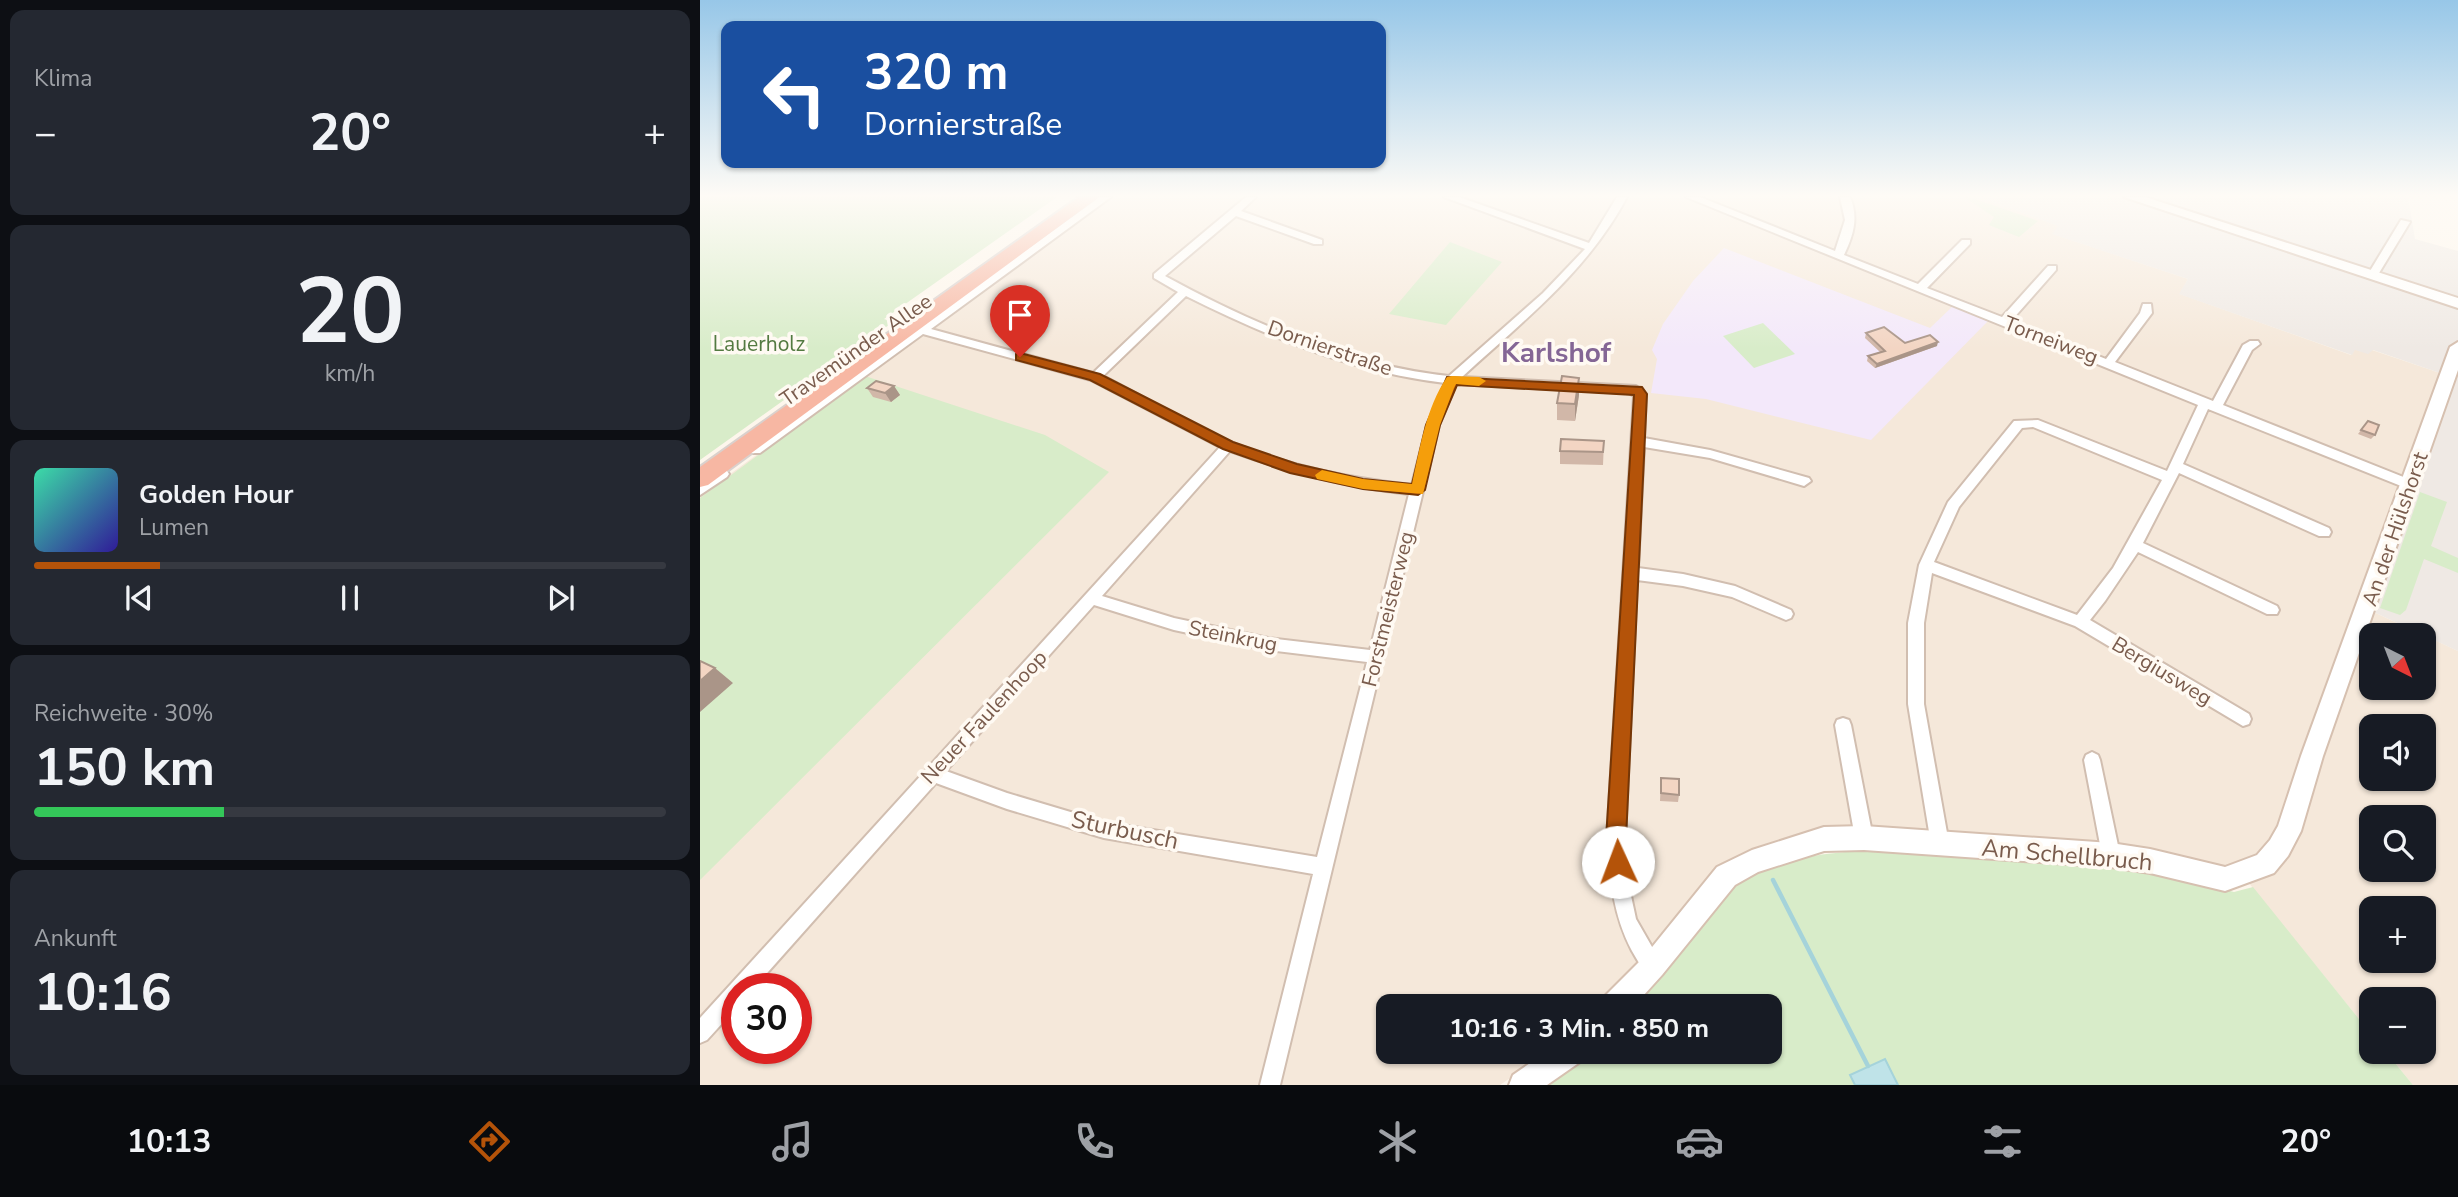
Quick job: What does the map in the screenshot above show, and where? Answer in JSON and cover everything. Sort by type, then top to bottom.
[{"type":"highway","name":"Travemünder Allee","points":[[700,467],[1010,248]]},
{"type":"highway","name":"Travemünder Allee","points":[[700,479],[1013,248]]},
{"type":"street","name":"Travemünder Allee","points":[[700,490],[1036,248]]},
{"type":"street","name":"Dornierstraße","points":[[1192,248],[1158,276],[1296,341],[1369,366],[1452,380],[1637,390],[1640,394],[1637,441]]},
{"type":"street","name":"Forstmeisterweg","points":[[1270,1085],[1433,425],[1452,380],[1561,279],[1589,248]]},
{"type":"street","name":"Torneiweg","points":[[1815,248],[2410,485]]},
{"type":"street","points":[[1838,257],[1842,248]]},
{"type":"street","points":[[1919,289],[1960,248]]},
{"type":"street","points":[[2285,248],[2458,303]]},
{"type":"street","points":[[2372,276],[2389,248]]},
{"type":"street","points":[[2004,323],[2052,268]]},
{"type":"street","points":[[1095,377],[1185,291]]},
{"type":"street","points":[[2109,363],[2146,313],[2147,306]]},
{"type":"street","points":[[920,330],[1095,377],[1228,446],[1308,472],[1363,484],[1418,490]]},
{"type":"street","points":[[2080,622],[2100,599],[2137,546],[2172,472],[2210,405],[2247,348],[2254,344]]},
{"type":"street","name":"An der Hülshorst","points":[[2265,864],[2289,831],[2312,756],[2458,347]]},
{"type":"street","points":[[1940,844],[1916,704],[1916,623],[1926,565],[1953,505],[2018,424],[2034,423],[2172,472],[2324,532]]},
{"type":"street","points":[[1653,966],[1636,942],[1622,910],[1616,839],[1637,441],[1710,454],[1804,481]]},
{"type":"street","name":"Neuer Faulenhoop","points":[[753,973],[1228,446]]},
{"type":"street","points":[[2137,546],[2272,610]]},
{"type":"street","name":"Bergiusweg","points":[[1926,565],[2080,622],[2243,719]]},
{"type":"street","points":[[1630,573],[1683,580],[1735,592],[1786,614]]},
{"type":"street","name":"Steinkrug","points":[[1093,599],[1174,624],[1268,644],[1376,657]]},
{"type":"street","points":[[1843,725],[1864,838]]},
{"type":"street","points":[[2092,760],[2111,855]]},
{"type":"street","name":"Sturbusch","points":[[932,774],[1007,801],[1104,830],[1324,867]]},
{"type":"street","name":"Am Schellbruch","points":[[1626,994],[1653,966],[1726,876],[1752,862],[1824,839],[1864,838],[2111,855],[2150,861],[2225,879],[2265,864]]},
{"type":"street","name":"Neuer Faulenhoop","points":[[700,1033],[721,1009]]},
{"type":"street","points":[[1523,1085],[1553,1064]]},
{"type":"shaded area","points":[[1042,248],[2094,248],[2188,279],[2180,294],[2351,355],[2354,349],[2372,350],[2440,373],[2444,384],[2367,609],[2397,623],[2359,623],[2359,700],[2436,700],[2436,641],[2458,651],[2458,1085],[2413,1085],[2396,1064],[2436,1064],[2436,987],[2359,987],[2359,1019],[2235,866],[2219,870],[1821,830],[1745,852],[1718,866],[1636,966],[1609,994],[1376,994],[1376,1064],[1531,1064],[1500,1085],[700,1085],[700,496]]},
{"type":"shaded area","points":[[1724,248],[1930,328],[1953,306],[1988,321],[1871,440],[1706,399],[1651,393],[1657,359],[1652,350],[1663,324],[1693,281]]},
{"type":"shaded area","points":[[2093,248],[2446,248],[2458,251],[2458,651],[2436,641],[2436,623],[2397,623],[2367,609],[2444,384],[2440,373],[2373,350],[2368,354],[2355,350],[2352,355],[2179,294],[2188,279]]},
{"type":"green space","name":"Lauerholz","points":[[700,248],[985,248],[884,319],[893,322],[700,460]]},
{"type":"green space","points":[[1445,248],[1465,248],[1502,262],[1446,325],[1389,314]]},
{"type":"green space","points":[[1763,323],[1795,354],[1754,368],[1723,336]]},
{"type":"green space","points":[[865,376],[1045,435],[1109,472],[700,880],[700,498]]},
{"type":"green space","points":[[2420,492],[2447,502],[2431,546],[2458,558],[2458,573],[2424,559],[2406,610],[2400,615],[2380,608]]},
{"type":"green space","points":[[1868,851],[2150,870],[2234,892],[2253,887],[2359,1019],[2359,1064],[2396,1064],[2413,1085],[1544,1085],[1574,1064],[1782,1064],[1782,994],[1640,994],[1735,885],[1766,869],[1833,853]]},
{"type":"water","points":[[1885,1059],[1898,1085],[1855,1085],[1850,1075]]},
{"type":"building","points":[[1884,327],[1905,343],[1930,335],[1938,342],[1877,364],[1868,356],[1885,351],[1866,333]]},
{"type":"building","points":[[1562,376],[1579,378],[1575,404],[1557,403]]},
{"type":"building","points":[[876,381],[894,386],[885,393],[867,388]]},
{"type":"building","points":[[2368,421],[2379,425],[2375,435],[2361,430]]},
{"type":"building","points":[[1561,439],[1604,441],[1603,452],[1560,451]]},
{"type":"building","points":[[700,661],[715,668],[700,681]]},
{"type":"building","points":[[1661,778],[1679,779],[1679,795],[1661,793]]},
{"type":"waterway","points":[[1773,880],[1868,1066]]},
{"type":"slow traffic","points":[[1322,475],[1363,484],[1418,490],[1433,425],[1447,388],[1452,380],[1479,381]]},
{"type":"district","name":"Karlshof","points":[[1556,352]]},
{"type":"route","points":[[1020,357],[1095,377],[1228,446],[1295,469],[1363,484],[1418,490],[1433,425],[1452,380],[1637,390],[1640,394],[1616,839],[1618,862]]}]
